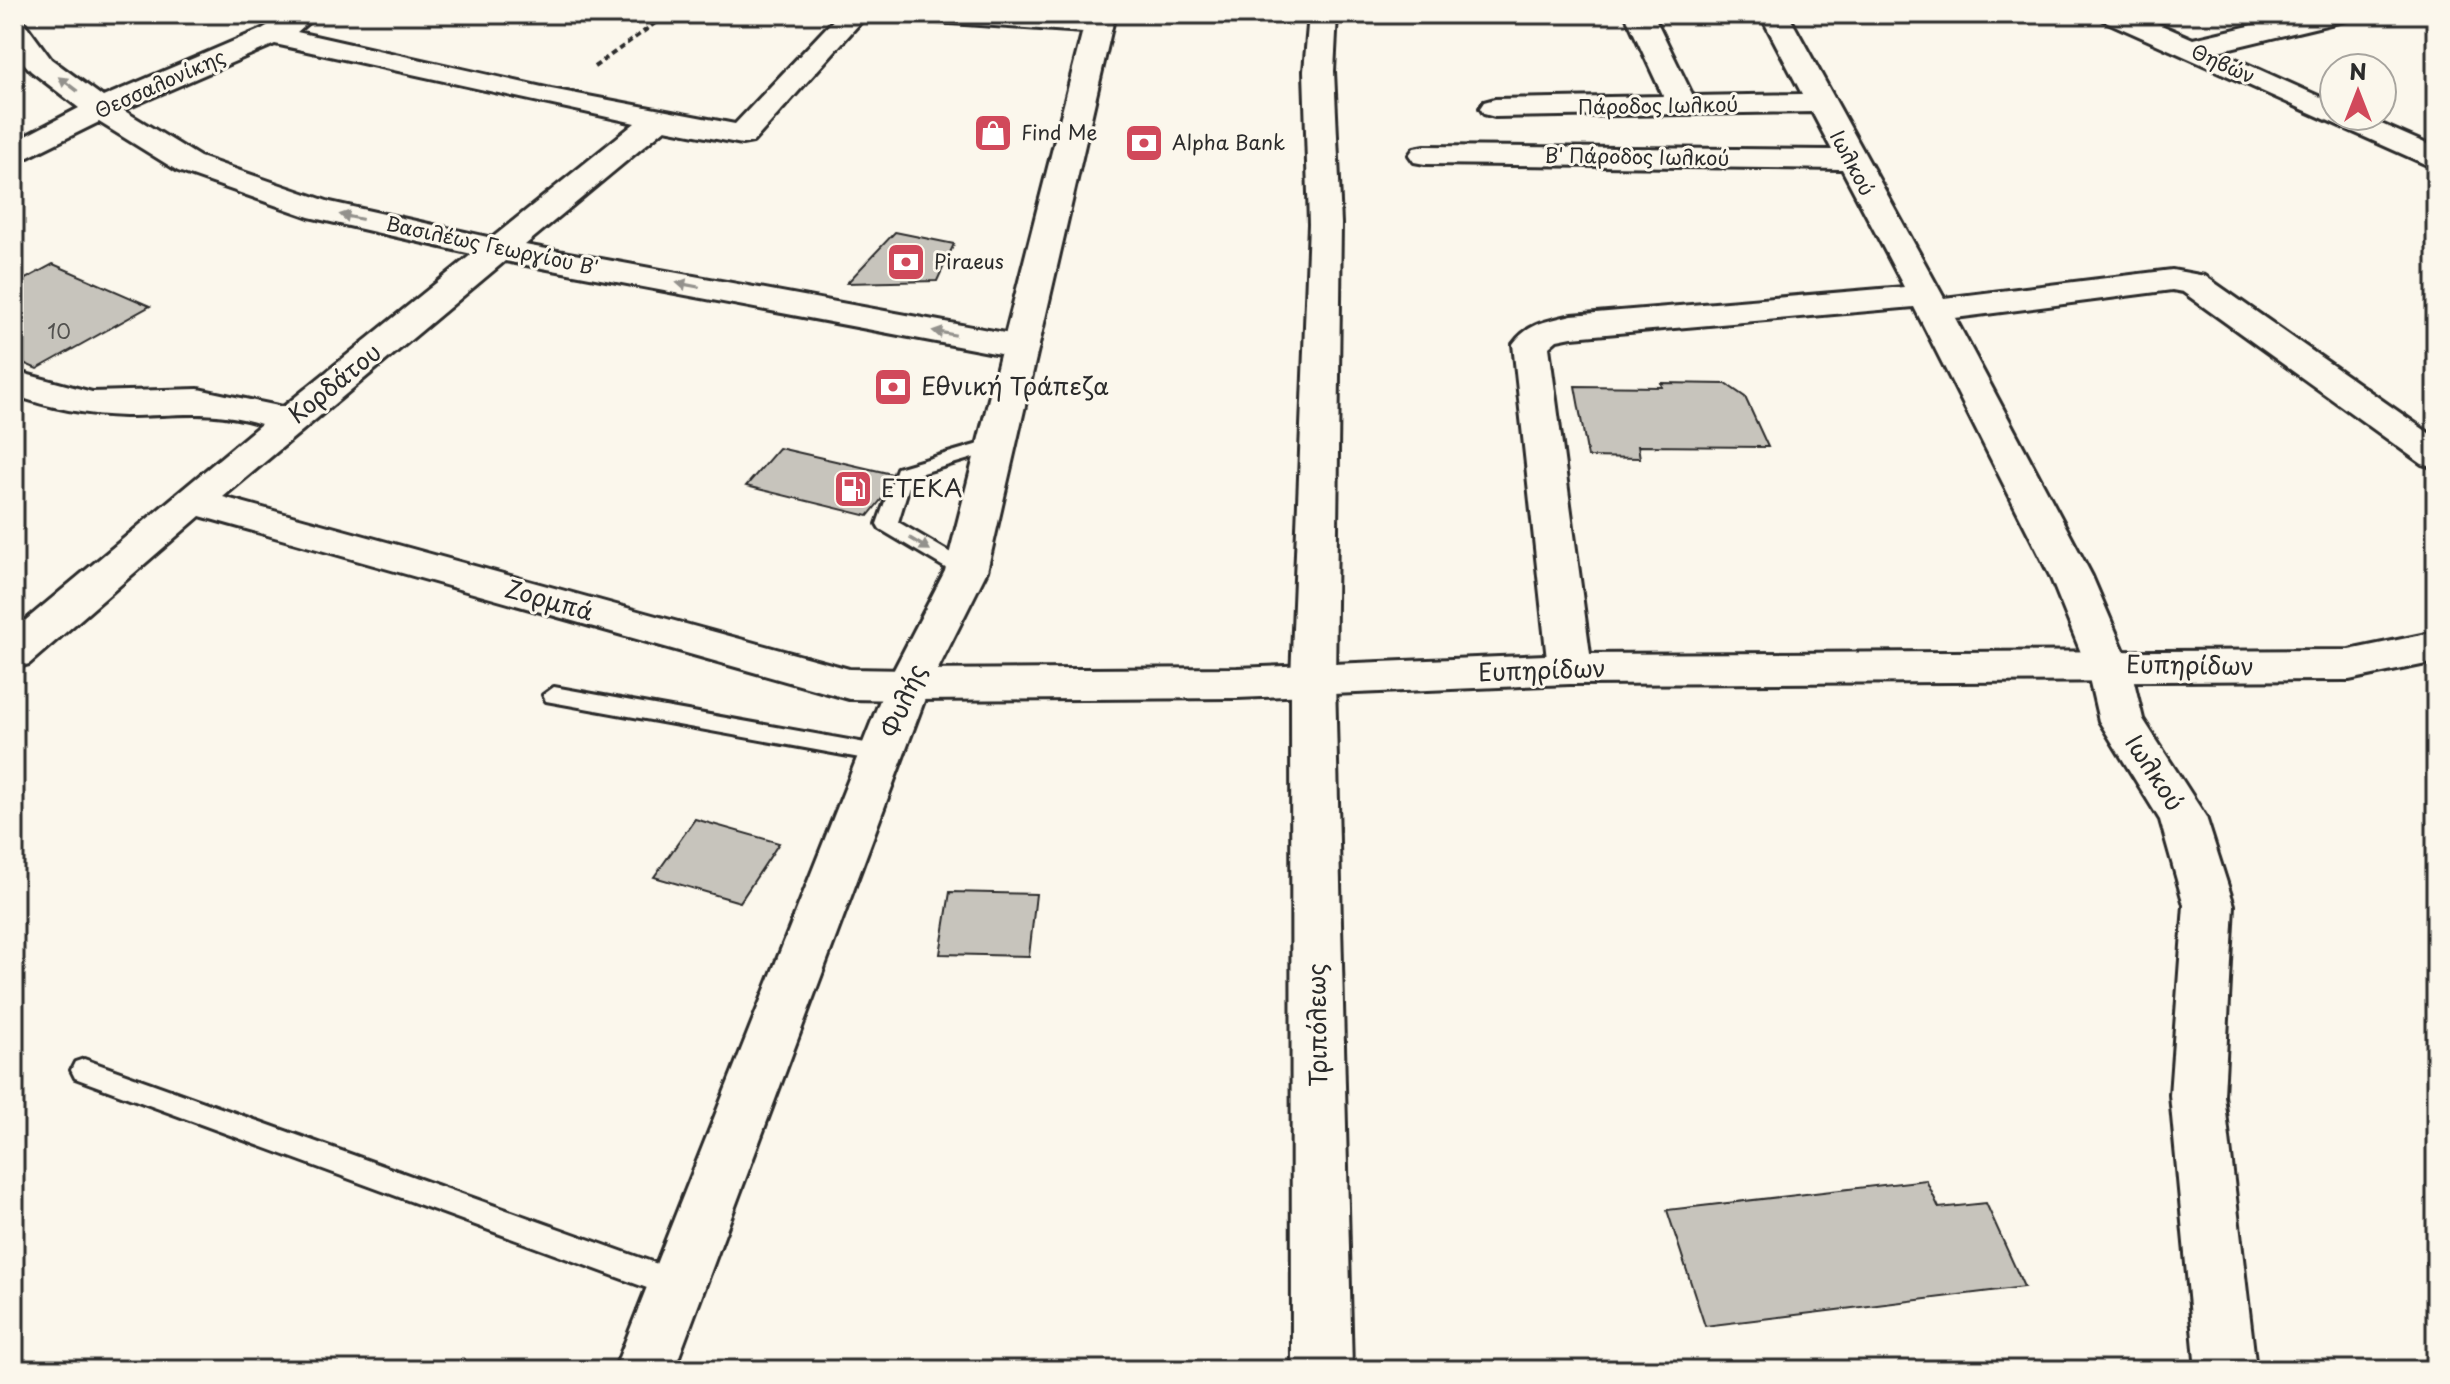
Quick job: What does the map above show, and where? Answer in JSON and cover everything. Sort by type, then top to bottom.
[{"type":"street","name":"Θεσσαλονίκης","points":[[14,155],[100,109],[272,35],[306,14]]},
{"type":"street","points":[[272,35],[551,98],[742,135],[854,14]]},
{"type":"street","points":[[935,14],[1100,20]]},
{"type":"street","points":[[1313,680],[1325,224],[1319,71],[1323,14]]},
{"type":"street","points":[[1639,14],[1682,105]]},
{"type":"street","name":"Ιωλκού","points":[[1774,14],[1850,160],[1930,303],[2071,576],[2108,665],[2121,721],[2183,817],[2209,905],[2197,1095],[2226,1370]]},
{"type":"street","name":"Θηβών","points":[[2113,14],[2318,107]]},
{"type":"street","points":[[2188,49],[2337,14]]},
{"type":"street","name":"Φυλής","points":[[644,1370],[908,685],[966,571],[1100,20]]},
{"type":"street","name":"Βασιλέως Γεωργίου Β'","points":[[17,40],[41,65],[100,109],[189,164],[321,210],[499,250],[1021,347]]},
{"type":"street","name":"Πάροδος Ιωλκού","points":[[1495,108],[1821,103]]},
{"type":"street","name":"Κορδάτου","points":[[14,653],[288,421],[659,119]]},
{"type":"street","name":"Θηβών","points":[[2374,132],[2436,160]]},
{"type":"street","name":"Β' Πάροδος Ιωλκού","points":[[1425,155],[1850,160]]},
{"type":"street","points":[[1570,669],[1531,344],[1545,332],[1572,326],[1930,303],[2172,280],[2193,283],[2436,456]]},
{"type":"street","points":[[14,382],[42,394],[83,403],[145,404],[184,400],[229,403],[288,421]]},
{"type":"street","name":"Ζορμπά","points":[[193,501],[849,684],[1313,680]]},
{"type":"street","name":"Ευπηρίδων","points":[[1313,680],[1570,669],[2349,665],[2436,647]]},
{"type":"street","name":"Τριπόλεως","points":[[1313,680],[1322,1370]]},
{"type":"lane","points":[[966,571],[887,524],[904,472],[996,445]]},
{"type":"lane","points":[[554,695],[882,754]]},
{"type":"lane","points":[[84,1070],[677,1285]]},
{"type":"path","points":[[551,98],[668,14]]},
{"type":"building","name":"Piraeus","points":[[895,232],[954,244],[937,281],[847,283]]},
{"type":"building","points":[[53,264],[150,306],[37,369],[14,359],[14,285]]},
{"type":"building","points":[[1661,383],[1726,384],[1745,397],[1768,447],[1638,446],[1640,458],[1588,457],[1575,386],[1662,387]]},
{"type":"building","points":[[779,448],[892,474],[884,496],[868,516],[746,486]]},
{"type":"building","points":[[695,819],[779,843],[740,902],[654,877]]},
{"type":"building","points":[[950,892],[1036,894],[1029,956],[940,954]]},
{"type":"building","points":[[1926,1180],[1939,1208],[1986,1203],[2024,1287],[1705,1326],[1667,1210]]},
{"type":"place","name":"Find Me","points":[[993,133]]},
{"type":"place","name":"Alpha Bank","points":[[1144,143]]},
{"type":"place","name":"Piraeus","points":[[906,262]]},
{"type":"place","name":"Εθνική Τράπεζα","points":[[893,387]]},
{"type":"place","name":"ΕΤΕΚΑ","points":[[853,489]]}]
